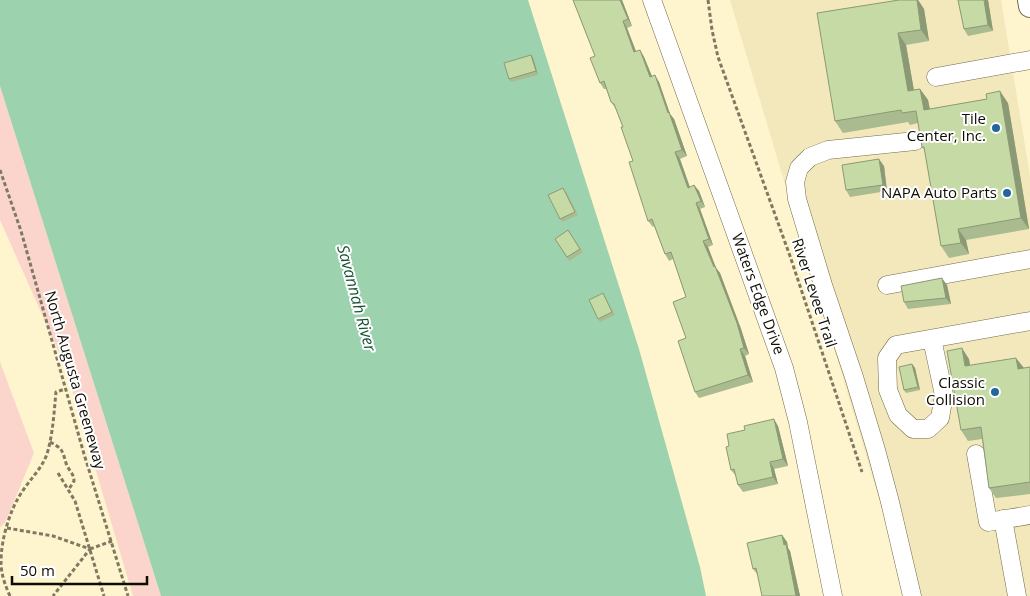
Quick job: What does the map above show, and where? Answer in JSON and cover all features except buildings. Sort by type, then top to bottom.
[{"type":"main road","points":[[1029,0],[1030,6]]},
{"type":"street","name":"Waters Edge Drive","points":[[652,0],[784,368],[798,422],[833,596]]},
{"type":"street","points":[[936,77],[1030,60]]},
{"type":"street","points":[[912,596],[878,458],[797,199],[795,182],[799,168],[810,157],[828,150],[915,141]]},
{"type":"street","points":[[887,285],[1030,259]]},
{"type":"street","points":[[932,339],[944,395],[940,418],[928,429],[913,429],[898,415],[888,390],[887,358],[896,345],[1030,321]]},
{"type":"street","points":[[976,454],[988,522],[1030,515]]},
{"type":"street","points":[[1003,519],[1021,594]]},
{"type":"path","name":"River Levee Trail","points":[[708,0],[718,57],[790,256],[864,478]]},
{"type":"path","name":"North Augusta Greeneway","points":[[0,170],[21,231],[84,454],[128,596]]},
{"type":"path","points":[[10,596],[4,583],[1,563],[7,528],[17,501],[42,466],[50,442],[56,392],[65,389]]},
{"type":"path","points":[[50,442],[63,451],[66,464],[73,474],[74,481],[68,490]]},
{"type":"path","points":[[58,473],[76,501],[104,596]]},
{"type":"path","points":[[7,528],[54,536],[90,549]]},
{"type":"path","points":[[53,596],[90,549],[112,541]]},
{"type":"shaded area","points":[[730,0],[1001,0],[1030,176],[1030,596],[905,596],[886,522]]},
{"type":"shaded area","points":[[0,86],[161,596],[133,596],[65,366],[0,220]]},
{"type":"shaded area","points":[[0,362],[34,453],[5,523],[0,527]]},
{"type":"water","name":"Savannah River","points":[[0,0],[528,0],[639,349],[700,567],[706,596],[161,596],[0,86]]},
{"type":"place","name":"Tile Center, Inc.","points":[[996,128]]},
{"type":"place","name":"NAPA Auto Parts","points":[[1007,193]]},
{"type":"place","name":"Classic Collision","points":[[995,392]]}]
